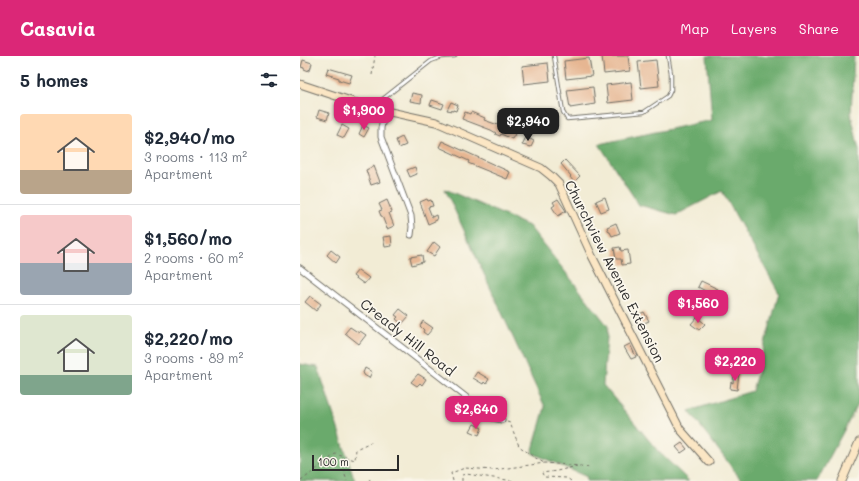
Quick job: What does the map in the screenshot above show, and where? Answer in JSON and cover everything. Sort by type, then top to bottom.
[{"type":"street","name":"Churchview Avenue Extension","points":[[300,84],[372,108],[436,122],[541,168],[551,176],[559,184],[592,256],[680,429],[709,462]]},
{"type":"street","points":[[385,111],[381,128],[381,136],[411,216],[411,235]]},
{"type":"street","name":"Cready Hill Road","points":[[300,268],[493,418],[502,420]]},
{"type":"street","points":[[842,481],[859,442]]},
{"type":"lane","points":[[372,108],[431,61],[442,57],[455,56]]},
{"type":"lane","points":[[554,56],[563,112],[567,119],[644,112],[668,96],[671,90],[671,74],[668,56]]},
{"type":"path","points":[[372,75],[375,56]]},
{"type":"path","points":[[502,420],[510,422],[519,446],[545,463]]},
{"type":"path","points":[[302,481],[335,454],[355,460],[356,449],[373,441]]},
{"type":"path","points":[[343,456],[347,481]]},
{"type":"path","points":[[453,481],[451,473],[465,468],[493,470],[545,463],[592,467]]},
{"type":"path","points":[[571,481],[567,478],[544,477],[542,473],[578,466]]},
{"type":"path","points":[[462,481],[462,475],[466,474],[514,481]]},
{"type":"green space","points":[[707,56],[854,56],[851,114],[859,150],[859,402],[817,481],[742,481],[689,411],[752,391],[779,293],[722,191],[676,215],[639,205],[599,144],[712,120]]},
{"type":"green space","points":[[445,189],[529,226],[608,326],[603,385],[658,451],[689,481],[586,481],[587,477],[532,453],[545,407]]},
{"type":"green space","points":[[300,364],[318,367],[355,481],[300,481]]},
{"type":"building","points":[[602,56],[628,56],[630,71],[604,74]]},
{"type":"building","points":[[589,58],[592,76],[566,79],[564,61]]},
{"type":"building","points":[[303,60],[312,63],[309,71],[301,67]]},
{"type":"building","points":[[656,60],[659,86],[641,88],[638,62]]},
{"type":"building","points":[[548,63],[550,81],[524,84],[522,66]]},
{"type":"building","points":[[328,68],[352,75],[349,83],[326,74]]},
{"type":"building","points":[[631,82],[633,100],[608,103],[606,85]]},
{"type":"building","points":[[593,87],[595,104],[570,108],[567,90]]},
{"type":"building","points":[[412,93],[422,95],[421,103],[410,101]]},
{"type":"building","points":[[432,100],[444,104],[442,109],[430,105]]},
{"type":"building","points":[[451,102],[458,105],[456,111],[447,110]]},
{"type":"building","points":[[319,110],[329,113],[327,120],[317,117]]},
{"type":"building","points":[[465,112],[470,114],[471,112],[485,118],[484,120],[498,125],[499,123],[515,130],[515,134],[512,139],[501,134],[500,136],[495,134],[496,133],[491,130],[462,119]]},
{"type":"building","points":[[342,125],[349,129],[344,138],[337,135]]},
{"type":"building","points":[[363,125],[369,128],[364,137],[359,134]]},
{"type":"building","points":[[402,137],[406,145],[399,148],[396,140]]},
{"type":"building","points":[[526,137],[534,141],[531,147],[522,145]]},
{"type":"building","points":[[442,141],[510,172],[507,179],[468,163],[469,161],[439,147]]},
{"type":"building","points":[[565,160],[580,176],[574,182],[561,164]]},
{"type":"building","points":[[374,166],[380,182],[371,185],[366,170]]},
{"type":"building","points":[[415,167],[417,174],[410,177],[407,170]]},
{"type":"building","points":[[605,197],[609,209],[601,212],[596,201]]},
{"type":"building","points":[[427,199],[428,201],[431,200],[433,206],[428,207],[432,217],[436,215],[437,220],[428,224],[420,202]]},
{"type":"building","points":[[558,199],[566,211],[558,216],[552,207],[555,205],[553,202]]},
{"type":"building","points":[[387,200],[392,212],[389,213],[394,226],[387,229],[379,211],[382,210],[379,204]]},
{"type":"building","points":[[616,223],[620,233],[612,236],[607,227]]},
{"type":"building","points":[[391,236],[392,246],[385,247],[383,237]]},
{"type":"building","points":[[434,242],[440,247],[434,256],[427,252]]},
{"type":"building","points":[[620,247],[621,251],[628,250],[630,264],[622,265],[621,259],[616,259],[614,248]]},
{"type":"building","points":[[331,250],[340,257],[336,263],[327,255]]},
{"type":"building","points":[[422,255],[423,262],[412,265],[410,257]]},
{"type":"building","points":[[358,270],[369,278],[364,284],[353,276]]},
{"type":"building","points":[[701,281],[718,289],[715,296],[698,287]]},
{"type":"building","points":[[310,296],[321,304],[316,311],[305,302]]},
{"type":"building","points":[[400,309],[409,316],[402,324],[396,319],[398,317],[395,315]]},
{"type":"building","points":[[644,312],[649,321],[642,324],[638,315]]},
{"type":"building","points":[[697,317],[705,324],[699,330],[691,324]]},
{"type":"building","points":[[423,321],[433,328],[427,335],[423,332],[424,330],[420,326]]},
{"type":"building","points":[[350,327],[359,333],[360,331],[366,335],[359,344],[345,333]]},
{"type":"building","points":[[630,344],[636,357],[631,359],[624,347]]},
{"type":"building","points":[[365,368],[372,372],[369,378],[363,373]]},
{"type":"building","points":[[477,372],[489,379],[486,384],[484,382],[483,384],[473,378]]},
{"type":"building","points":[[734,372],[739,373],[737,390],[730,389],[731,382],[733,383]]},
{"type":"building","points":[[418,374],[426,379],[422,385],[420,383],[417,386],[411,382]]},
{"type":"building","points":[[474,424],[482,428],[479,435],[470,431]]},
{"type":"building","points":[[682,443],[687,449],[681,453],[676,447]]}]
